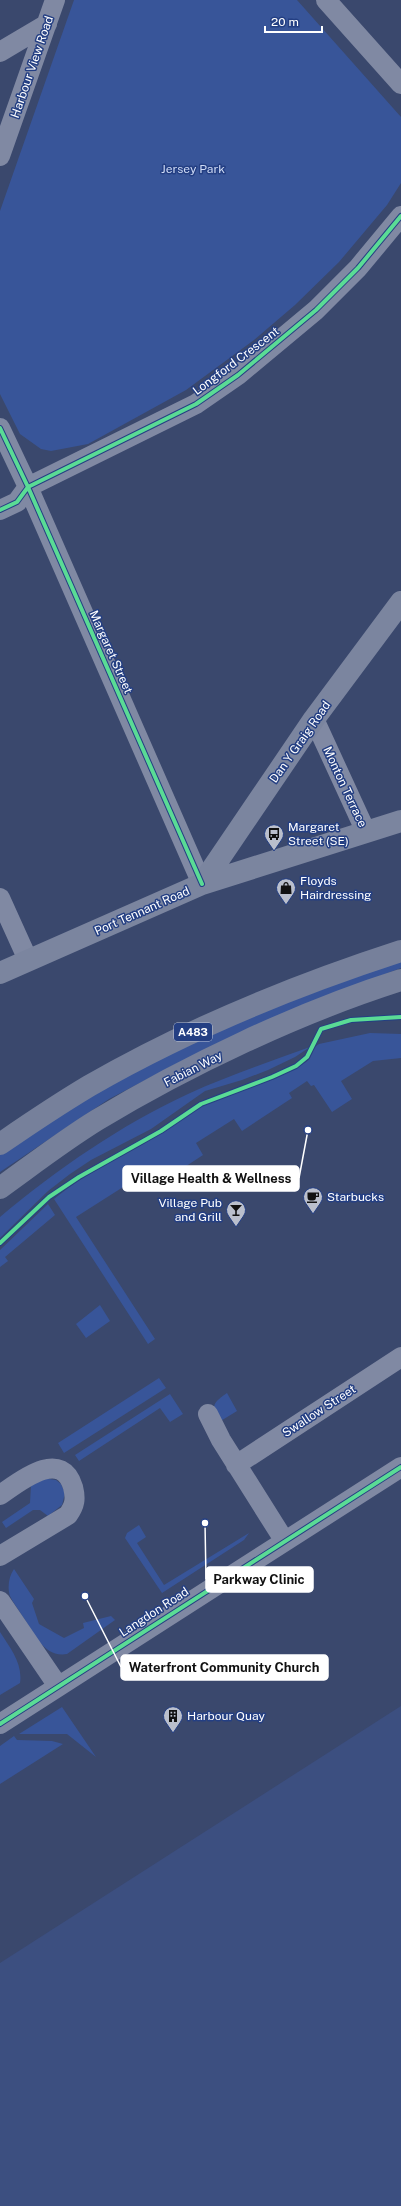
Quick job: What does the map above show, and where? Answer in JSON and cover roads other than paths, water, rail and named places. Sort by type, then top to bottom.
[{"type":"highway","name":"A483","points":[[0,1144],[90,1086],[188,1035],[330,974],[401,951]]},
{"type":"highway","name":"Fabian Way","points":[[0,1188],[95,1121],[142,1094],[281,1027],[369,990],[401,980]]},
{"type":"street","name":"Harbour View Road","points":[[0,156],[55,0]]},
{"type":"street","points":[[326,0],[401,84]]},
{"type":"street","points":[[0,52],[47,24]]},
{"type":"street","name":"Longford Crescent","points":[[28,487],[196,404],[238,375],[316,310],[358,268],[401,216]]},
{"type":"street","name":"Margaret Street","points":[[0,428],[28,487],[202,884]]},
{"type":"street","points":[[0,510],[18,502],[28,487]]},
{"type":"street","name":"Dan Y Graig Road","points":[[202,884],[314,719],[401,602]]},
{"type":"street","name":"Monton Terrace","points":[[314,719],[366,832]]},
{"type":"street","name":"Port Tennant Road","points":[[0,973],[202,884],[401,821]]},
{"type":"street","points":[[0,898],[28,960]]},
{"type":"street","name":"Swallow Street","points":[[236,1464],[401,1357]]},
{"type":"street","points":[[208,1414],[221,1440],[284,1540]]},
{"type":"street","name":"Langdon Road","points":[[0,1724],[284,1540],[401,1467]]},
{"type":"street","points":[[0,1495],[39,1470],[51,1468],[62,1471],[71,1481],[76,1496],[74,1506],[68,1515],[0,1556]]},
{"type":"street","points":[[0,1603],[58,1686]]},
{"type":"place","name":"Margaret Street (SE)","points":[[274,851]]},
{"type":"place","name":"Floyds Hairdressing","points":[[286,905]]},
{"type":"place","name":"Village Health & Wellness","points":[[308,1130]]},
{"type":"place","name":"Starbucks","points":[[313,1214]]},
{"type":"place","name":"Village Pub and Grill","points":[[236,1227]]},
{"type":"place","name":"Parkway Clinic","points":[[205,1523]]},
{"type":"place","name":"Waterfront Community Church","points":[[85,1596]]},
{"type":"place","name":"Harbour Quay","points":[[173,1733]]},
{"type":"park label","name":"Jersey Park","points":[[193,169]]}]
